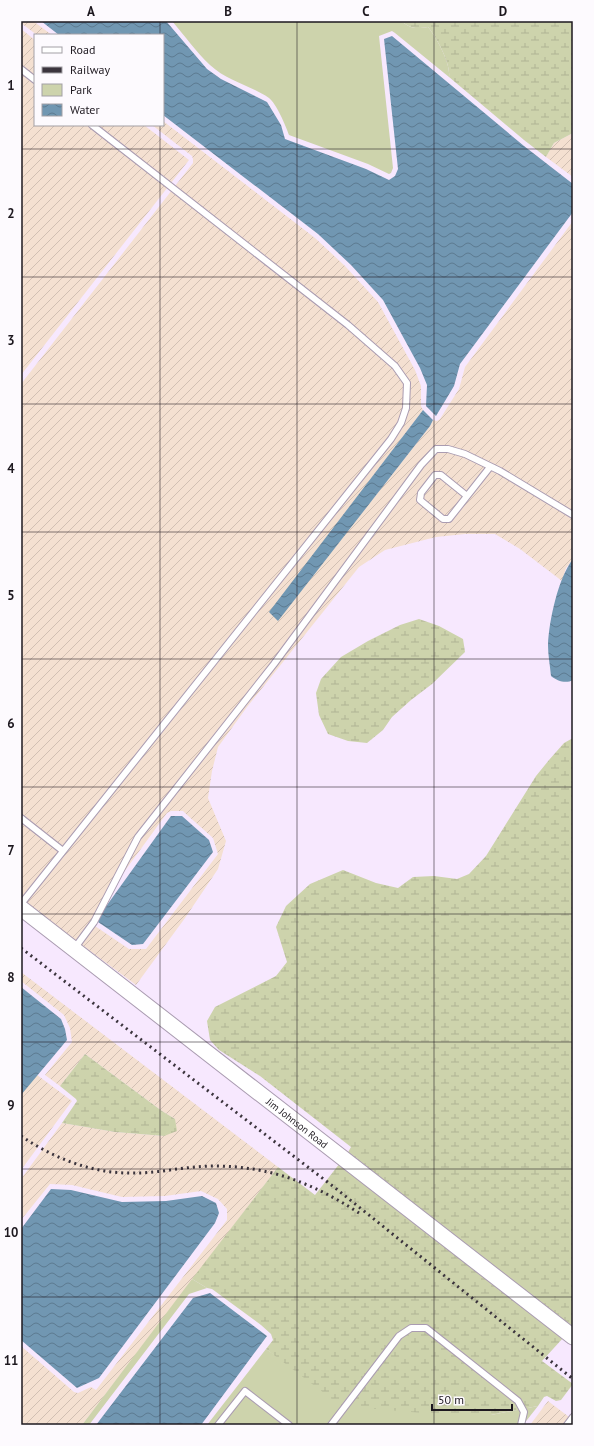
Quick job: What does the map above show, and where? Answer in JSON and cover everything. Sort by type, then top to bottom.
[{"type":"street","name":"Jim Johnson Road","points":[[21,908],[573,1337]]},
{"type":"lane","points":[[21,69],[34,79]]},
{"type":"lane","points":[[21,904],[391,439],[401,423],[406,408],[407,383],[395,366],[348,325],[93,126]]},
{"type":"lane","points":[[74,949],[94,922],[138,837],[274,664],[421,465],[436,449],[448,449],[465,454],[573,515]]},
{"type":"lane","points":[[466,496],[441,475],[435,475],[421,493],[420,500],[443,519],[448,519],[490,467]]},
{"type":"lane","points":[[21,818],[63,851]]},
{"type":"lane","points":[[331,1425],[399,1336],[411,1328],[426,1328],[518,1401],[524,1412],[521,1425]]},
{"type":"lane","points":[[218,1425],[245,1391],[289,1425]]},
{"type":"lane","points":[[567,1425],[573,1417]]},
{"type":"shaded area","points":[[21,21],[33,21],[51,34],[36,34],[21,23]]},
{"type":"shaded area","points":[[21,29],[34,39],[34,126],[145,126],[189,160],[21,375]]},
{"type":"shaded area","points":[[164,122],[315,238],[345,266],[378,302],[415,370],[421,386],[421,406],[423,410],[270,612],[278,620],[430,426],[433,420],[437,421],[440,419],[459,389],[465,367],[573,221],[573,559],[566,568],[562,581],[520,549],[495,534],[465,534],[436,537],[385,550],[359,567],[247,707],[218,747],[212,771],[208,798],[226,841],[218,869],[185,918],[136,985],[21,900],[21,384],[193,163],[192,156],[153,126],[164,126]],"holes":[[[171,811],[183,811],[213,838],[218,854],[146,949],[129,949],[95,926],[93,920],[97,909],[167,813]]]},
{"type":"shaded area","points":[[573,133],[573,177],[546,157],[554,143]]},
{"type":"shaded area","points":[[21,972],[278,1167],[82,1425],[21,1425],[21,1346],[74,1392],[78,1393],[91,1387],[96,1390],[227,1220],[227,1209],[218,1199],[201,1191],[165,1196],[122,1197],[72,1185],[50,1184],[21,1220],[21,1179],[62,1123],[115,1132],[164,1136],[175,1119],[85,1054],[60,1086],[45,1075],[72,1042],[70,1028],[64,1015],[21,981]]},
{"type":"shaded area","points":[[21,1063],[72,1101],[21,1170]]},
{"type":"shaded area","points":[[548,1401],[573,1420],[573,1425],[530,1425]]},
{"type":"green space","points":[[172,21],[401,21],[414,28],[428,27],[446,58],[449,77],[392,31],[379,36],[393,168],[389,174],[368,164],[289,135],[275,105],[269,98],[231,79],[210,65]]},
{"type":"green space","points":[[401,21],[573,21],[573,133],[554,143],[546,157],[449,77],[446,58],[428,27],[414,28]]},
{"type":"green space","points":[[419,619],[439,626],[463,639],[465,652],[432,684],[392,717],[383,730],[367,743],[348,741],[328,734],[319,715],[316,693],[321,679],[341,657],[400,625]]},
{"type":"green space","points":[[573,738],[573,1330],[347,1154],[351,1147],[260,1076],[219,1050],[210,1040],[207,1021],[215,1007],[276,976],[287,962],[276,927],[286,906],[310,884],[343,870],[376,883],[398,888],[413,877],[434,876],[457,879],[469,874],[486,856],[536,776],[564,743]]},
{"type":"green space","points":[[85,1054],[175,1119],[177,1131],[164,1136],[115,1132],[62,1123],[77,1101],[60,1086]]},
{"type":"green space","points":[[340,1163],[564,1337],[542,1361],[573,1384],[561,1400],[556,1401],[547,1396],[544,1397],[538,1406],[491,1415],[445,1415],[341,1406],[266,1349],[273,1340],[271,1334],[261,1325],[212,1289],[207,1288],[192,1279],[278,1167],[315,1195]]},
{"type":"green space","points":[[192,1279],[207,1288],[189,1294],[89,1425],[82,1425]]},
{"type":"green space","points":[[266,1349],[285,1362],[491,1415],[538,1406],[523,1425],[207,1425]]},
{"type":"water","points":[[41,21],[166,21],[207,69],[221,79],[267,102],[281,125],[285,139],[366,169],[389,180],[395,176],[398,169],[384,39],[392,36],[524,146],[573,184],[573,212],[460,364],[454,386],[436,416],[426,406],[427,385],[420,368],[383,300],[351,265],[318,234],[164,116],[164,34],[58,34]]},
{"type":"water","points":[[423,410],[433,420],[430,426],[278,621],[269,612]]},
{"type":"water","points":[[573,559],[573,680],[565,682],[559,681],[551,676],[548,645],[550,624],[555,600],[563,577]]},
{"type":"water","points":[[171,816],[182,816],[209,840],[213,852],[143,944],[132,945],[98,922],[102,912]]},
{"type":"water","points":[[21,987],[61,1019],[67,1040],[21,1095]]},
{"type":"water","points":[[51,1189],[71,1190],[122,1202],[166,1201],[202,1196],[216,1203],[219,1213],[215,1223],[99,1378],[77,1388],[21,1340],[21,1229]]},
{"type":"water","points":[[210,1293],[267,1336],[201,1425],[96,1425],[193,1298]]},
{"type":"railway","points":[[21,948],[334,1187],[573,1379]]},
{"type":"railway","points":[[21,1136],[45,1151],[86,1167],[100,1170],[140,1173],[214,1166],[253,1169],[272,1173],[290,1178],[325,1193],[359,1213]]}]
